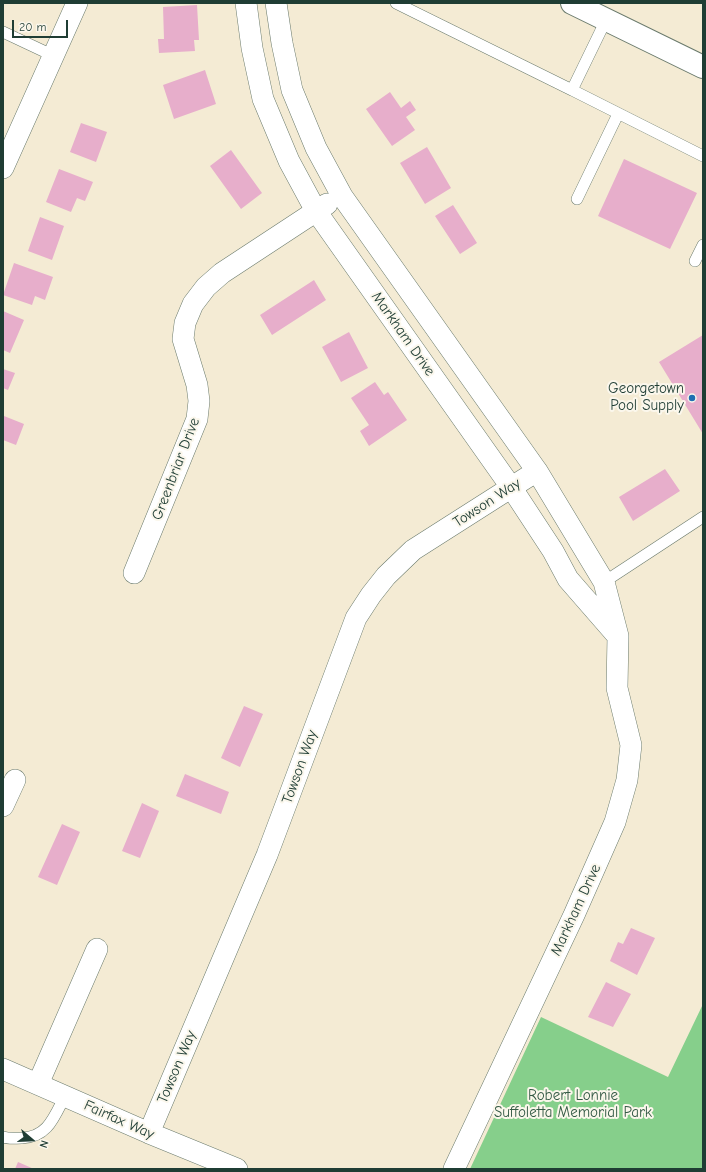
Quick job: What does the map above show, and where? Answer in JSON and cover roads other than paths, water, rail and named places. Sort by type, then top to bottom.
[{"type":"main road","points":[[572,3],[703,67]]},
{"type":"street","points":[[3,168],[77,3]]},
{"type":"street","name":"Markham Drive","points":[[246,3],[252,48],[263,99],[289,161],[316,211],[511,487],[553,551],[568,579],[618,636]]},
{"type":"street","name":"Markham Drive","points":[[276,3],[282,43],[292,90],[316,148],[341,194],[537,471],[604,582],[618,636],[617,688],[631,745],[627,780],[615,822],[574,916],[454,1169]]},
{"type":"street","name":"Greenbriar Drive","points":[[134,573],[197,419],[199,401],[198,385],[183,339],[185,323],[193,304],[206,287],[222,273],[341,194]]},
{"type":"street","name":"Towson Way","points":[[149,1133],[267,855],[356,618],[386,576],[413,550],[537,471]]},
{"type":"street","points":[[3,806],[15,780]]},
{"type":"street","points":[[38,1084],[97,949]]},
{"type":"street","name":"Fairfax Way","points":[[3,1069],[149,1133],[237,1169]]},
{"type":"lane","points":[[396,3],[703,156]]},
{"type":"lane","points":[[572,90],[606,20]]},
{"type":"lane","points":[[3,32],[54,56]]},
{"type":"lane","points":[[577,199],[618,114]]},
{"type":"lane","points":[[695,261],[703,245]]},
{"type":"lane","points":[[604,582],[703,517]]},
{"type":"lane","points":[[3,1137],[8,1139],[30,1138],[42,1133],[51,1123],[65,1096]]},
{"type":"place","name":"Georgetown Pool Supply","points":[[692,398]]},
{"type":"park label","name":"Robert Lonnie Suffoletta Memorial Park","points":[[573,1104]]}]
